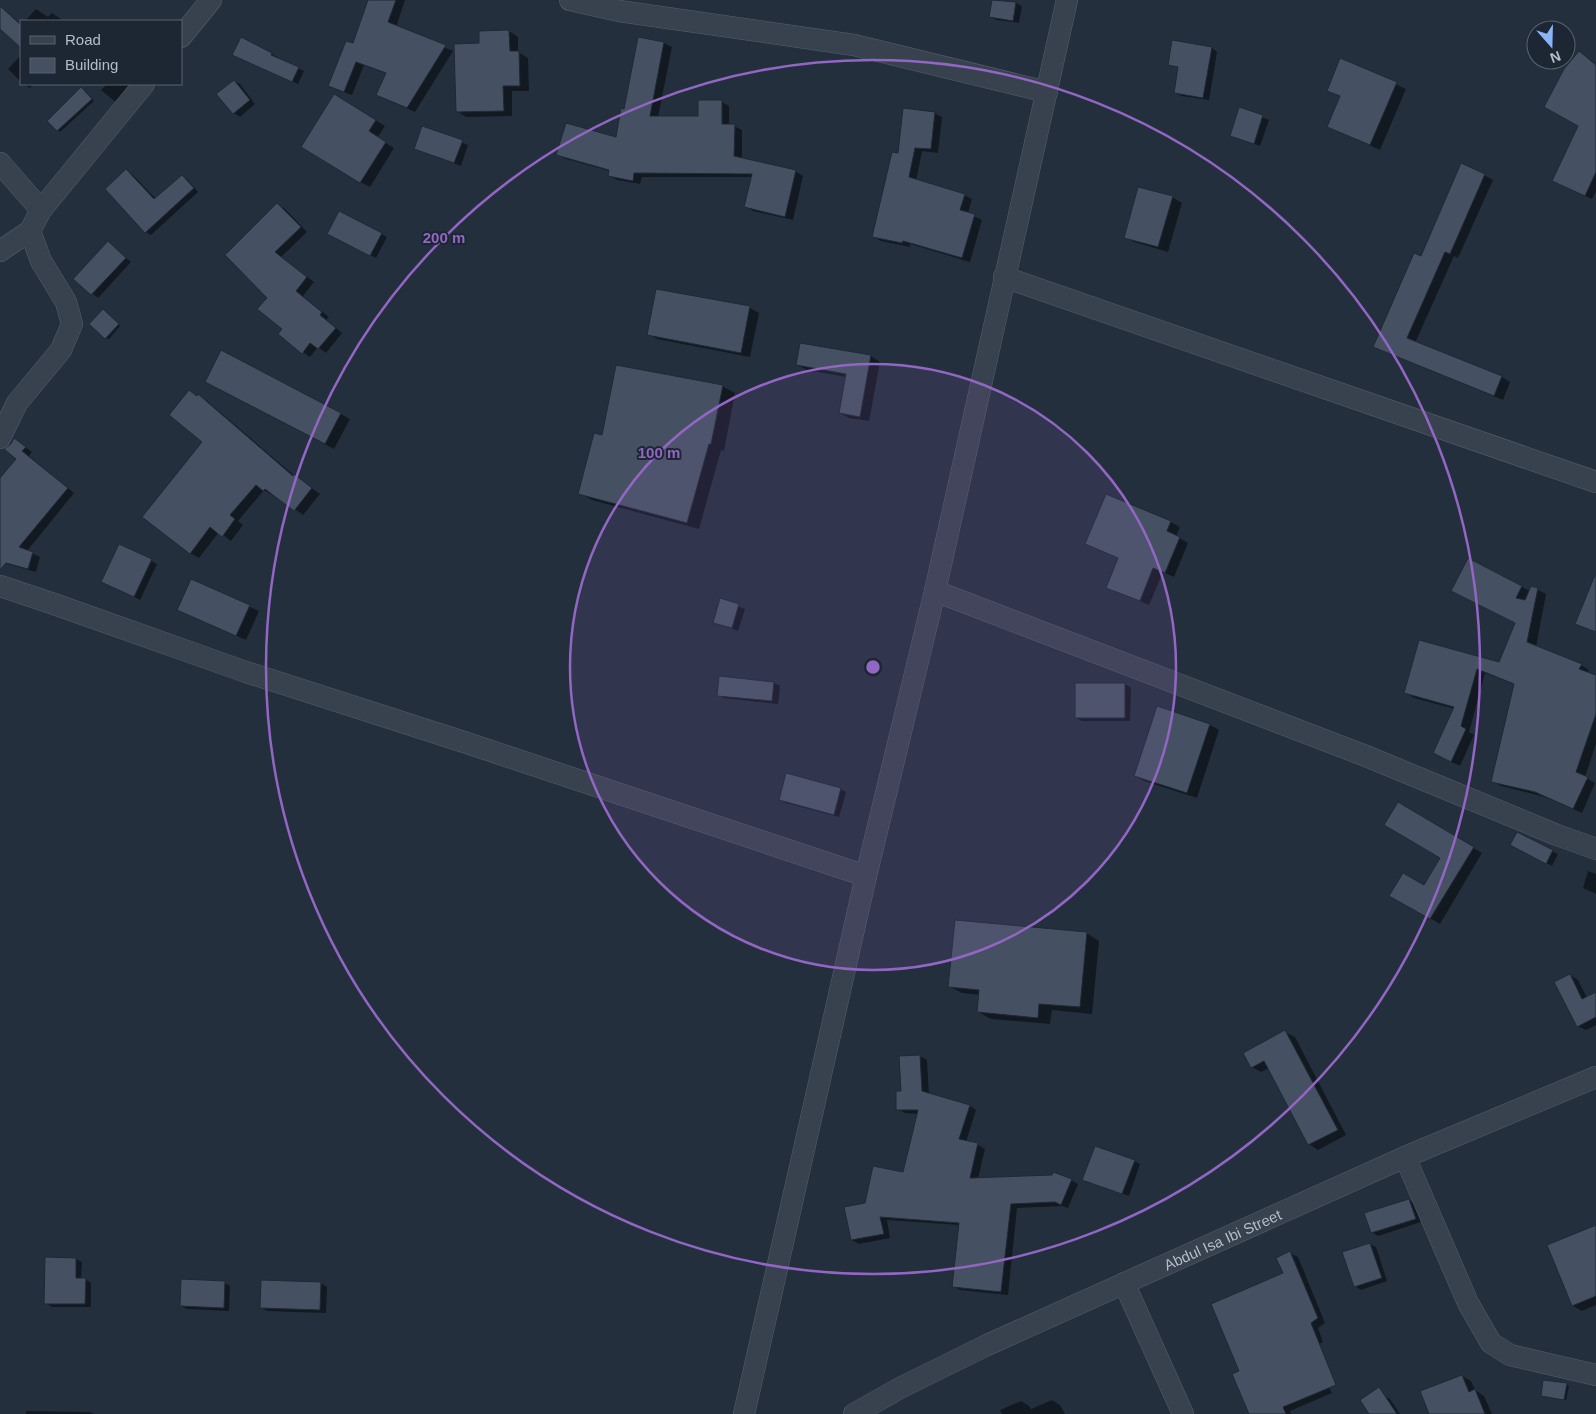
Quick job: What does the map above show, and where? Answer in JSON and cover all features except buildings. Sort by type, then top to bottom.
[{"type":"street","points":[[182,37],[210,0]]},
{"type":"street","points":[[570,0],[620,6],[854,45],[1047,92]]},
{"type":"street","points":[[744,1414],[866,876],[935,591],[1004,277],[1068,0]]},
{"type":"street","points":[[0,251],[30,231],[40,210],[143,85]]},
{"type":"street","points":[[0,163],[40,210]]},
{"type":"street","points":[[0,438],[17,402],[61,350],[72,324],[66,302],[42,260],[30,231]]},
{"type":"street","points":[[1004,277],[1596,482]]},
{"type":"street","points":[[0,586],[246,672],[464,742],[866,876]]},
{"type":"street","points":[[935,591],[1347,749],[1557,835],[1596,849]]},
{"type":"street","name":"Abdul Isa Ibi Street","points":[[854,1414],[934,1371],[1405,1156],[1596,1077]]},
{"type":"street","points":[[1405,1156],[1468,1303],[1491,1343],[1510,1355],[1596,1375]]},
{"type":"street","points":[[1124,1284],[1183,1414]]}]
